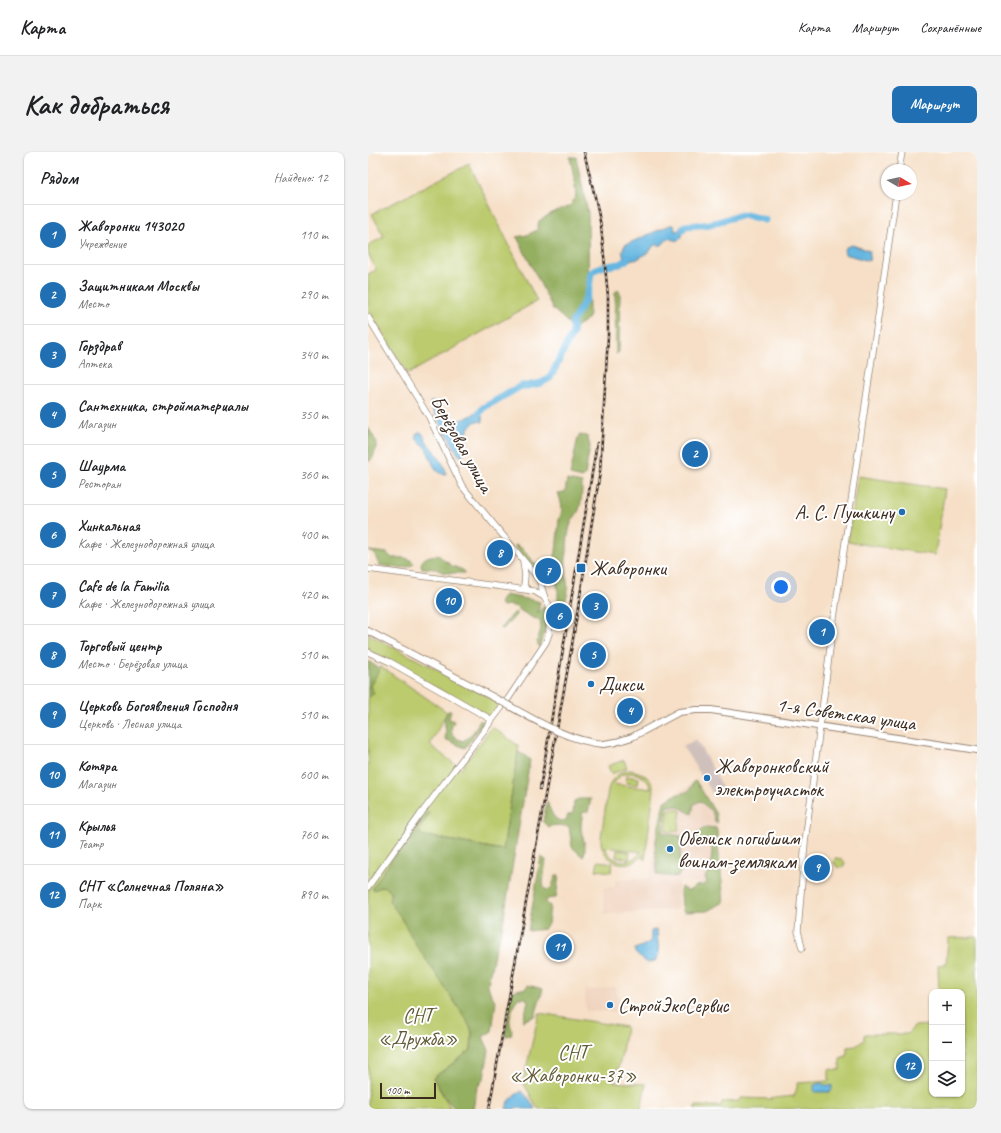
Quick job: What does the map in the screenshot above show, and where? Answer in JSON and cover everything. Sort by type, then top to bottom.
[{"type":"main road","name":"1-я Советская улица","points":[[369,632],[568,736],[587,742],[604,744],[616,742],[632,737],[679,712],[710,710],[977,750]]},
{"type":"street","points":[[901,164],[902,152]]},
{"type":"street","points":[[802,948],[798,931],[805,842],[833,625],[895,200]]},
{"type":"street","name":"Берёзовая улица","points":[[368,317],[435,429],[462,486],[537,577]]},
{"type":"street","points":[[522,559],[526,588],[542,596],[546,600]]},
{"type":"street","points":[[368,569],[532,591],[539,588],[540,584]]},
{"type":"street","points":[[368,887],[524,676],[546,642],[549,634],[550,611],[549,605],[537,577],[530,575],[525,581],[517,585],[502,587]]},
{"type":"street","points":[[368,652],[390,662],[492,720]]},
{"type":"shaded area","points":[[696,739],[719,780],[723,792],[715,797],[683,747]]},
{"type":"shaded area","points":[[695,782],[717,821],[722,885],[679,881],[677,910],[605,914],[603,888],[615,887],[615,880],[649,878],[664,801]]},
{"type":"shaded area","points":[[616,987],[619,1000],[615,1012],[586,1011],[585,990]]},
{"type":"green space","points":[[570,157],[576,157],[588,213],[589,318],[574,328],[553,309],[516,237],[527,235],[537,230],[539,221],[552,213],[570,206],[576,196]]},
{"type":"green space","points":[[469,164],[537,301],[408,374],[368,310],[368,274],[376,270],[368,253],[368,245],[384,237],[372,214]]},
{"type":"green space","points":[[618,289],[620,293],[619,352],[616,354],[615,293]]},
{"type":"green space","points":[[368,427],[377,443],[373,458],[368,462]]},
{"type":"green space","points":[[580,435],[587,436],[590,446],[585,475],[582,478],[570,475],[578,437]]},
{"type":"green space","points":[[858,476],[945,489],[935,555],[848,542]]},
{"type":"green space","points":[[567,480],[582,483],[582,496],[579,510],[569,529],[566,567],[568,585],[567,598],[562,605],[558,605],[558,590],[552,565],[556,552],[559,519],[562,509],[558,493],[565,492]]},
{"type":"green space","points":[[515,545],[526,552],[533,562],[539,567],[534,568],[516,549]]},
{"type":"green space","points":[[369,551],[387,553],[392,558],[407,559],[412,561],[414,564],[401,568],[379,565],[374,553]]},
{"type":"green space","points":[[438,555],[452,566],[463,570],[465,573],[444,573],[436,569],[422,568],[422,561],[430,556]]},
{"type":"green space","points":[[505,595],[540,602],[538,613],[544,606],[546,611],[546,621],[539,647],[537,642],[541,629],[540,620],[533,618],[516,607],[510,605],[502,606],[500,603]]},
{"type":"green space","points":[[515,612],[516,615],[503,629],[500,628]]},
{"type":"green space","points":[[368,634],[497,701],[500,705],[492,716],[487,716],[368,651]]},
{"type":"green space","points":[[368,661],[380,669],[370,686],[374,693],[368,698]]},
{"type":"green space","name":"СНТ «Дружба»","points":[[380,666],[447,712],[430,745],[461,769],[492,727],[519,746],[503,850],[421,835],[471,1020],[471,1050],[433,1078],[451,1109],[368,1109],[368,687]]},
{"type":"green space","points":[[451,710],[449,719],[454,721],[451,732],[455,737],[463,741],[475,730],[479,721],[484,722],[465,748],[445,739],[446,732],[444,720],[448,711]]},
{"type":"green space","points":[[518,752],[530,760],[502,929],[494,953],[488,985],[491,995],[496,1001],[492,1031],[483,1037],[489,1050],[484,1078],[477,1088],[473,1109],[455,1109],[446,1099],[433,1078],[471,1050],[472,1032],[466,1019],[389,901],[391,892],[384,886],[374,890],[372,889],[427,811],[429,814],[419,830],[421,835],[503,850]]},
{"type":"green space","points":[[624,760],[627,768],[611,774],[608,766]]},
{"type":"green space","points":[[631,770],[641,773],[647,777],[652,783],[654,790],[645,859],[643,859],[643,855],[637,860],[622,864],[609,858],[604,852],[601,837],[609,786],[616,776]],"holes":[[[631,773],[644,778],[648,782],[651,789],[613,784],[621,775]],[[605,847],[641,852],[632,859],[622,861],[612,857]]]},
{"type":"green space","points":[[627,776],[639,778],[638,785],[626,783]]},
{"type":"green space","points":[[696,781],[716,814],[717,823],[715,822],[712,811],[700,801],[694,804],[692,814],[677,806],[667,806],[663,833],[681,836],[680,873],[678,877],[657,875],[655,845],[664,802],[674,796],[688,791],[693,782]]},
{"type":"green space","points":[[579,799],[591,799],[588,812],[583,812],[581,828],[585,849],[583,857],[572,847],[569,826],[555,825],[548,827],[543,822],[547,801],[553,815],[558,820],[562,821],[566,820],[568,815],[573,814],[574,801]]},
{"type":"green space","points":[[678,809],[681,811],[678,831],[666,831],[668,810]]},
{"type":"green space","points":[[706,827],[716,828],[717,831],[724,902],[707,911],[684,912],[680,892],[681,887],[688,891],[698,885],[704,885],[707,882],[705,877],[710,867],[712,847],[708,844],[698,845],[695,841],[696,834]]},
{"type":"green space","points":[[617,850],[630,852],[629,859],[616,857]]},
{"type":"green space","points":[[541,857],[546,860],[543,883],[544,888],[547,890],[551,889],[556,875],[559,875],[556,898],[547,899],[546,902],[550,906],[548,924],[544,929],[528,931]]},
{"type":"green space","points":[[835,858],[843,861],[845,864],[843,867],[839,868],[836,866],[834,862]]},
{"type":"green space","points":[[598,861],[613,863],[611,872],[596,870]]},
{"type":"green space","points":[[977,937],[977,1109],[695,1109],[695,1106],[721,1106],[722,1102],[739,1101],[741,1098],[771,1099],[794,1096],[797,1083],[829,1081],[829,1069],[840,1070],[840,1058],[847,1056],[847,1047],[856,1046],[864,1040],[864,1035],[907,1034],[915,1026],[929,1025],[929,1097],[965,1097],[965,989],[939,989],[938,965],[946,964],[949,938]]},
{"type":"green space","points":[[528,985],[543,989],[535,1016],[523,1021],[528,1002],[526,998],[518,998],[513,1006],[510,1017],[512,1030],[511,1035],[505,1036],[510,999],[513,991],[526,988]]},
{"type":"green space","name":"СНТ «Жаворонки-37»","points":[[539,1013],[626,1027],[621,1058],[614,1082],[646,1084],[641,1109],[538,1109],[523,1082]]},
{"type":"water","points":[[670,225],[674,225],[675,231],[683,231],[680,239],[676,240],[668,238],[662,245],[654,245],[650,251],[636,260],[633,259],[628,261],[624,258],[622,251],[625,245]]},
{"type":"water","points":[[852,245],[870,251],[869,261],[845,254],[844,250],[846,247]]},
{"type":"water","points":[[430,402],[435,402],[449,421],[463,419],[476,412],[482,416],[483,422],[476,421],[468,428],[467,442],[463,456],[458,454],[431,407]]},
{"type":"water","points":[[419,432],[422,433],[428,444],[442,462],[446,473],[445,475],[440,473],[434,467],[427,450],[417,440],[416,434]]},
{"type":"water","points":[[651,931],[657,931],[659,953],[655,961],[647,963],[635,953],[635,949],[649,943],[651,939]]},
{"type":"water","points":[[820,1083],[829,1086],[832,1085],[832,1090],[830,1092],[814,1092],[814,1085]]},
{"type":"water","points":[[522,1091],[530,1100],[535,1109],[523,1109],[518,1107],[514,1109],[506,1109],[512,1098]]},
{"type":"waterway","points":[[702,225],[741,215]]},
{"type":"waterway","points":[[746,215],[765,220]]},
{"type":"waterway","points":[[682,230],[685,226],[698,225]]},
{"type":"waterway","points":[[607,266],[620,264],[626,260]]},
{"type":"waterway","points":[[479,414],[483,408],[521,386],[541,383],[550,378],[573,332],[572,323],[586,298],[591,273],[602,267]]},
{"type":"railway","points":[[489,1109],[572,645],[600,472],[608,337],[608,296],[601,226],[584,152]]},
{"type":"railway","points":[[540,789],[597,443]]},
{"type":"place","name":"Защитникам Москвы","points":[[695,454]]},
{"type":"place","name":"А. С. Пушкину","points":[[902,512]]},
{"type":"place","name":"Торговый центр","points":[[500,553]]},
{"type":"place","name":"Жаворонки","points":[[581,568]]},
{"type":"place","name":"Cafe de la Familia","points":[[548,571]]},
{"type":"place","name":"Котяра","points":[[449,601]]},
{"type":"place","name":"Горздрав","points":[[595,606]]},
{"type":"place","name":"Хинкальная","points":[[559,616]]},
{"type":"place","name":"Жаворонки 143020","points":[[822,632]]},
{"type":"place","name":"Шаурма","points":[[593,655]]},
{"type":"place","name":"Дикси","points":[[591,684]]},
{"type":"place","name":"Сантехника, стройматериалы","points":[[630,711]]},
{"type":"place","name":"Жаворонковский электроучасток","points":[[707,778]]},
{"type":"place","name":"Обелиск погибшим воинам-землякам","points":[[670,849]]},
{"type":"place","name":"Церковь Богоявления Господня","points":[[817,868]]},
{"type":"place","name":"Крылья","points":[[559,947]]},
{"type":"place","name":"СтройЭкоСервис","points":[[610,1005]]},
{"type":"place","name":"СНТ «Солнечная Поляна»","points":[[909,1066]]}]
